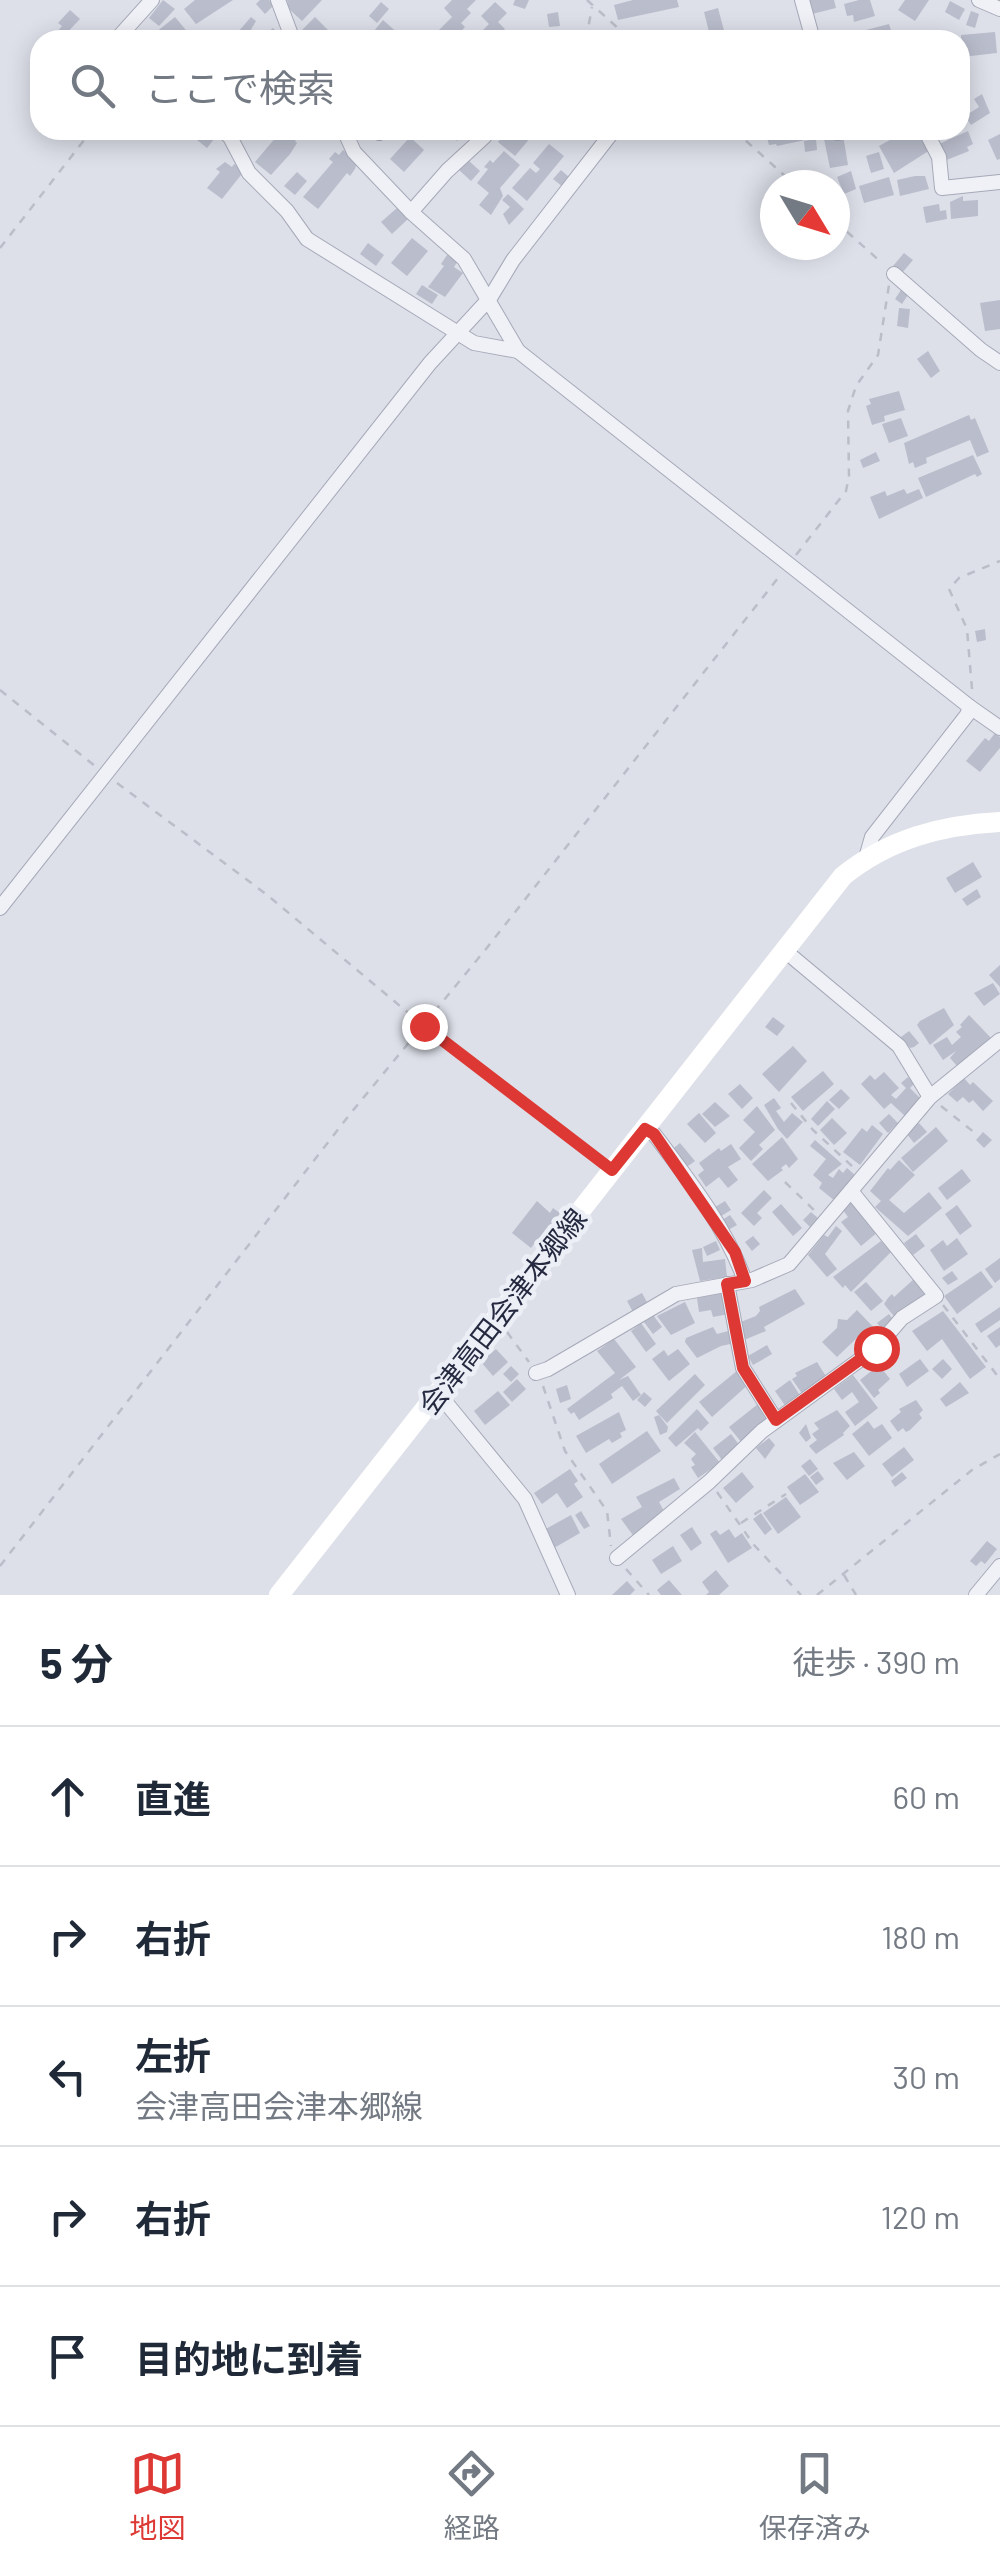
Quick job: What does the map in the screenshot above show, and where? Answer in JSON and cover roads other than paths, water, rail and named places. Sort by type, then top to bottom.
[{"type":"main road","name":"会津高田会津本郷線","points":[[279,1595],[843,876],[866,858],[928,831],[1000,822]]},
{"type":"street","points":[[125,30],[152,0]]},
{"type":"street","points":[[278,0],[289,30]]},
{"type":"street","points":[[802,0],[810,30]]},
{"type":"street","points":[[979,0],[1000,9]]},
{"type":"street","points":[[349,140],[354,152],[411,212],[464,258],[518,351],[1000,728]]},
{"type":"street","points":[[411,212],[480,140]]},
{"type":"street","points":[[0,908],[430,363],[490,298],[512,260],[606,140]]},
{"type":"street","points":[[930,140],[939,157],[942,188],[1000,182]]},
{"type":"street","points":[[233,142],[249,173],[287,211],[307,239],[474,343],[518,351]]},
{"type":"street","points":[[894,274],[1000,363]]},
{"type":"street","points":[[866,858],[872,837],[967,716],[970,707]]},
{"type":"street","points":[[784,950],[899,1046],[930,1097]]},
{"type":"street","points":[[536,1372],[548,1369],[676,1294],[745,1281],[789,1264],[930,1097],[1000,1040]]},
{"type":"street","points":[[645,1129],[654,1134],[698,1194],[735,1252],[745,1281]]},
{"type":"street","points":[[618,1558],[776,1420],[876,1348],[902,1318],[936,1296],[851,1190]]},
{"type":"street","points":[[727,1284],[743,1368],[776,1420]]},
{"type":"street","points":[[438,1393],[525,1499],[568,1595]]},
{"type":"street","points":[[976,1595],[1000,1566]]}]
